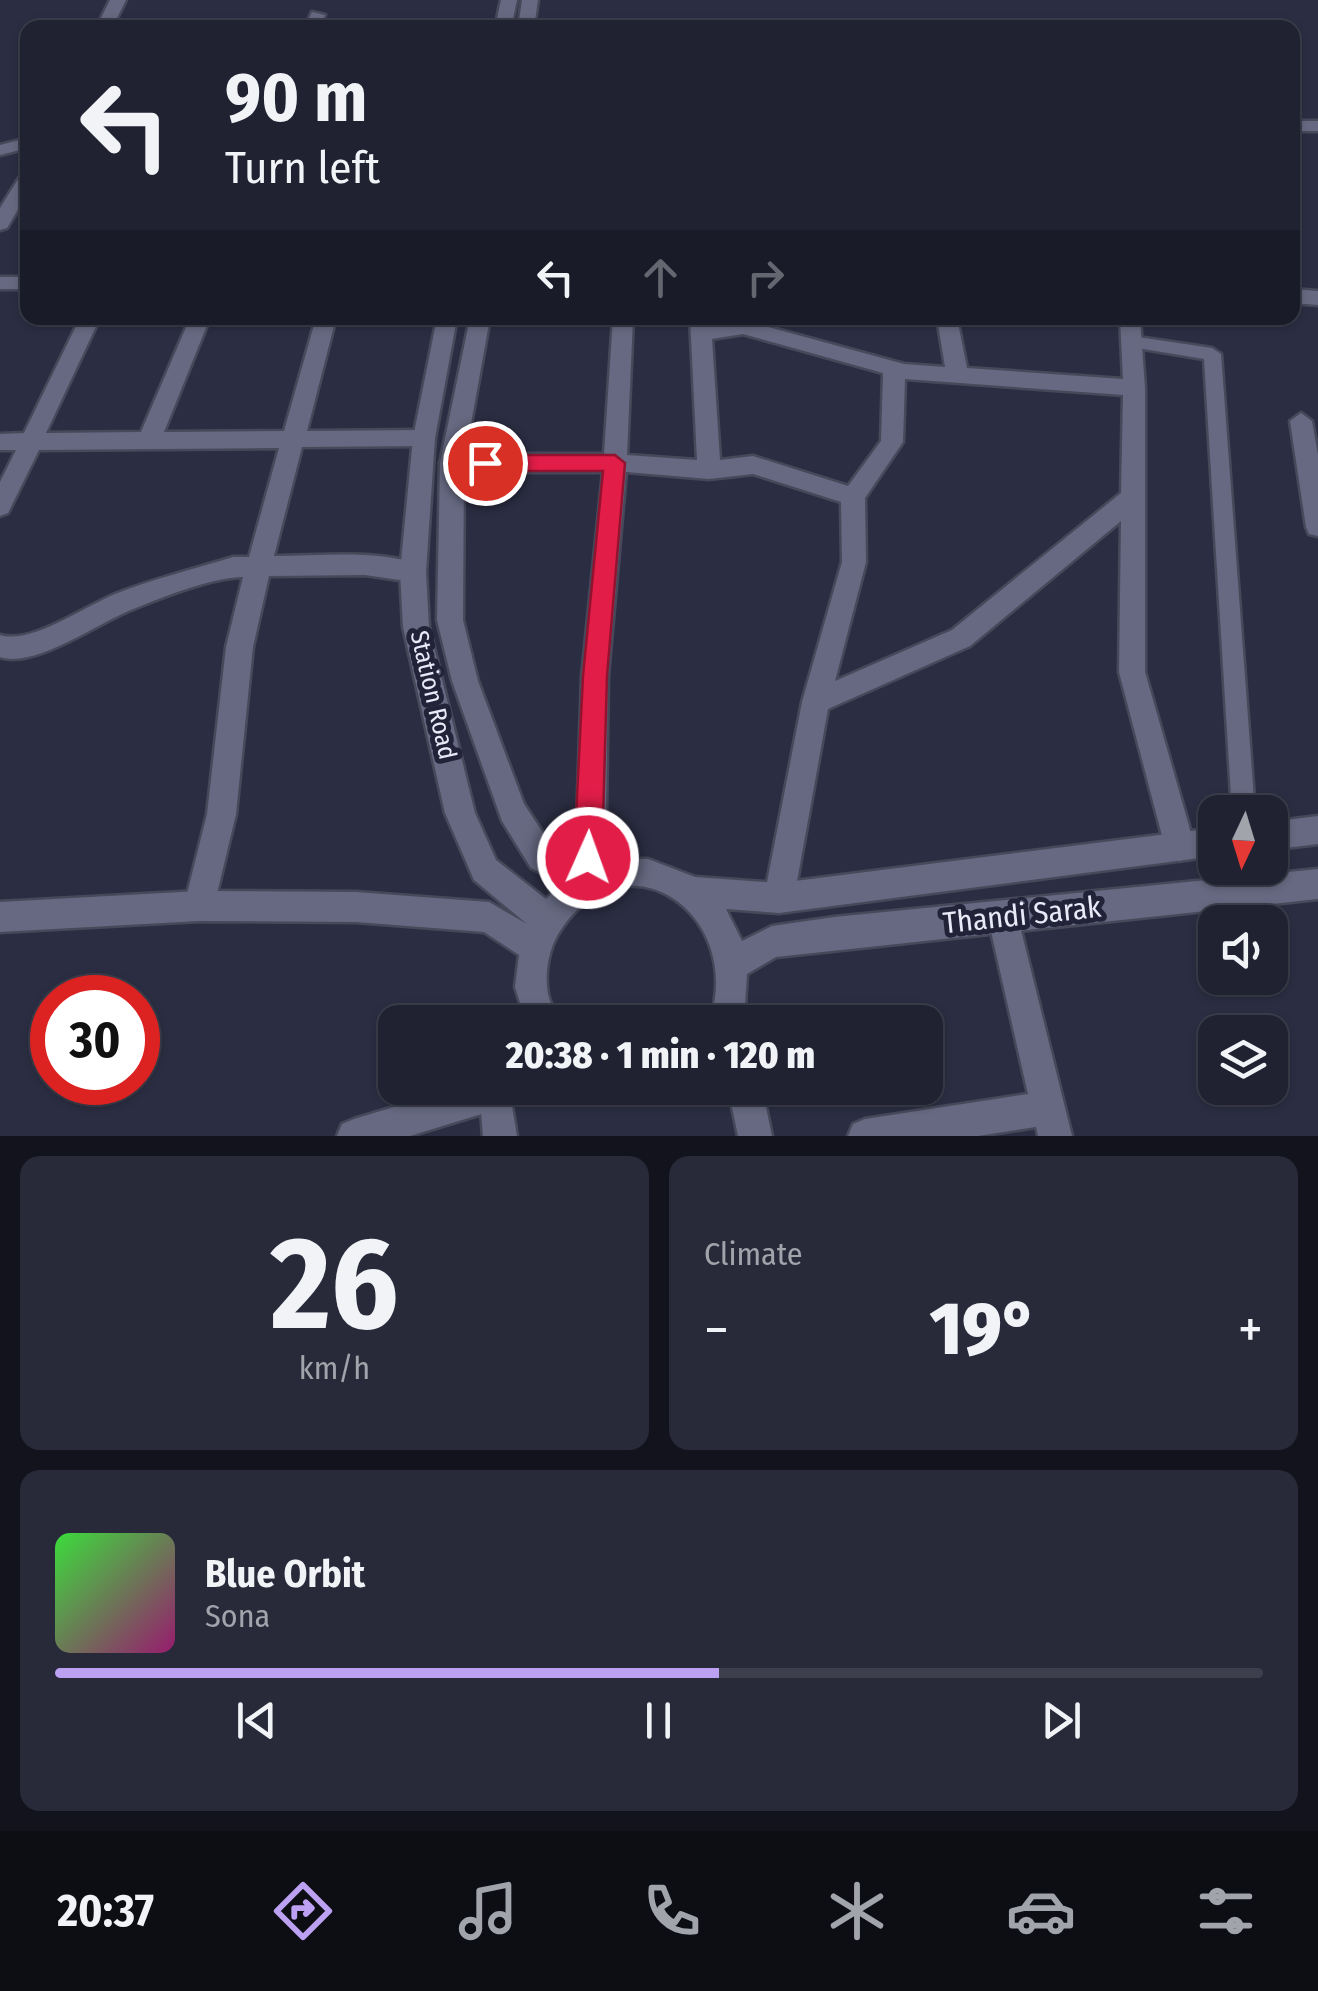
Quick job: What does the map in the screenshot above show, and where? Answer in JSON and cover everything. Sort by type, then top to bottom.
[{"type":"street","points":[[0,224],[20,190]]},
{"type":"street","points":[[0,507],[87,325]]},
{"type":"street","points":[[149,440],[197,325]]},
{"type":"street","points":[[199,906],[224,806],[235,708],[234,673],[258,566],[324,325]]},
{"type":"street","name":"Station Road","points":[[446,325],[424,438],[413,572],[416,627],[460,813],[485,870],[540,932]]},
{"type":"street","name":"Station Road","points":[[479,325],[452,463],[450,620],[465,680],[512,811],[542,858],[590,881]]},
{"type":"street","points":[[590,881],[595,676],[615,463],[623,325]]},
{"type":"street","points":[[948,325],[956,374]]},
{"type":"street","points":[[709,470],[699,326],[743,327],[894,368],[1134,388]]},
{"type":"street","points":[[1131,330],[1132,672],[1180,846]]},
{"type":"street","points":[[779,898],[816,702],[854,562],[852,497],[892,442],[894,368]]},
{"type":"street","points":[[1301,421],[1318,526]]},
{"type":"street","points":[[0,442],[424,438]]},
{"type":"street","points":[[452,463],[615,463],[709,470],[752,465],[852,497]]},
{"type":"street","points":[[816,702],[962,638],[1132,498]]},
{"type":"street","points":[[0,646],[9,650],[44,640],[122,602],[233,567],[366,565],[413,572]]},
{"type":"street","points":[[1288,834],[1318,830]]},
{"type":"street","name":"Thandi Sarak","points":[[692,892],[779,898],[1198,844]]},
{"type":"street","points":[[535,1005],[530,979],[540,932],[565,896],[616,872],[643,872],[669,878],[692,892],[712,912],[725,936],[731,965],[730,1005]]},
{"type":"street","name":"Thandi Sarak","points":[[731,965],[772,942],[1318,884]]},
{"type":"street","points":[[0,917],[199,906],[356,907],[488,916],[540,932]]},
{"type":"street","points":[[865,1136],[1052,1122],[1003,918]]},
{"type":"street","points":[[354,1136],[454,1105]]},
{"type":"street","points":[[500,1136],[502,1105]]},
{"type":"street","points":[[749,1105],[755,1136]]},
{"type":"lane","points":[[1131,330],[1212,354],[1243,795]]},
{"type":"route","points":[[485,463],[615,463],[595,676],[588,858]]}]
